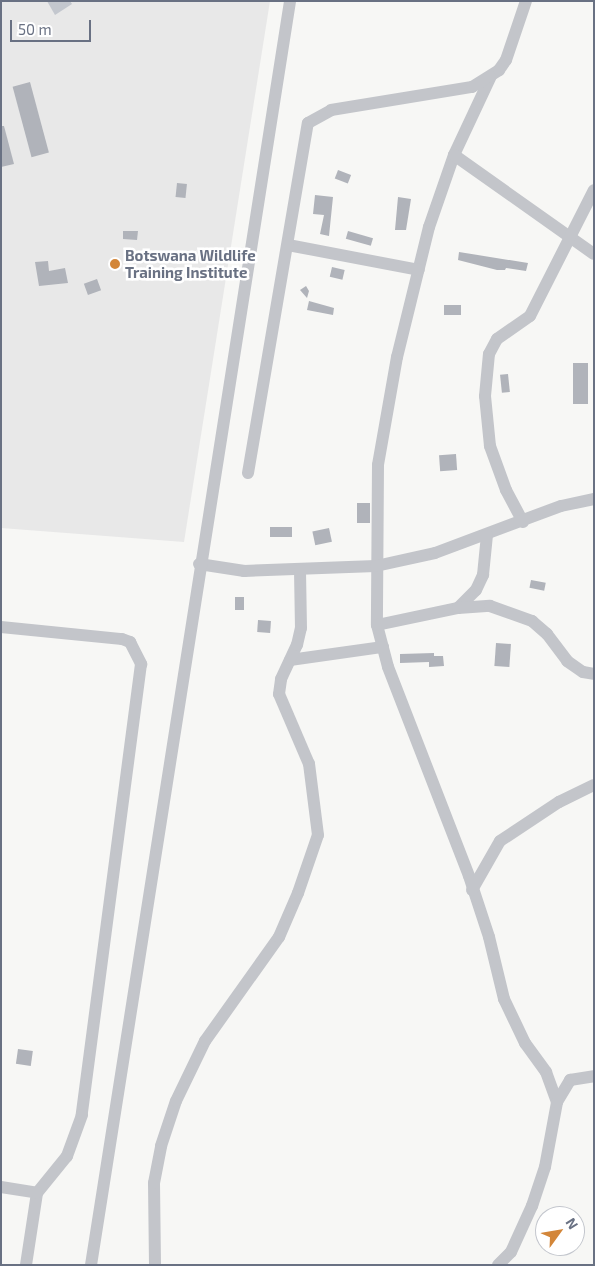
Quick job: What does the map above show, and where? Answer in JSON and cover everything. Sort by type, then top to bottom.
[{"type":"street","points":[[91,1265],[199,564],[290,1]]},
{"type":"street","points":[[248,473],[308,123],[331,110],[472,87],[491,76],[506,60],[526,1]]},
{"type":"street","points":[[491,76],[454,155],[429,226],[398,357],[387,428],[379,452],[376,566],[377,625],[424,764],[445,808],[489,937],[504,999],[525,1044],[546,1072],[557,1102]]},
{"type":"street","points":[[454,155],[570,235],[594,254]]},
{"type":"street","points":[[523,522],[506,490],[490,446],[485,396],[489,354],[497,339],[530,316],[594,190]]},
{"type":"street","points":[[288,245],[419,270]]},
{"type":"street","points":[[199,564],[244,571],[376,566],[435,554],[561,506],[594,499]]},
{"type":"street","points":[[458,608],[476,590],[484,575],[487,535]]},
{"type":"street","points":[[155,1265],[154,1183],[161,1146],[176,1101],[205,1041],[279,937],[298,893],[318,835],[309,764],[279,694],[281,679],[301,628],[300,570]]},
{"type":"street","points":[[377,625],[458,608],[490,606],[532,621],[547,634],[566,661],[582,672],[594,674]]},
{"type":"street","points":[[1,627],[122,639],[130,642],[141,664],[82,1114],[67,1156],[37,1193],[26,1265]]},
{"type":"street","points":[[290,660],[383,647]]},
{"type":"street","points":[[472,890],[500,842],[559,802],[594,785]]},
{"type":"street","points":[[498,1265],[511,1252],[532,1206],[545,1168],[557,1102],[570,1080],[594,1076]]},
{"type":"street","points":[[1,1187],[37,1193]]},
{"type":"shaded area","name":"Botswana Wildlife Training Institute","points":[[1,1],[270,1],[184,542],[1,528]]},
{"type":"shaded area","points":[[47,1],[70,1],[72,4],[55,15]]},
{"type":"building","points":[[30,82],[49,153],[32,157],[13,87]]},
{"type":"building","points":[[1,126],[4,126],[14,164],[1,167]]},
{"type":"building","points":[[338,170],[351,175],[348,183],[335,178]]},
{"type":"building","points":[[177,183],[187,184],[185,198],[176,197]]},
{"type":"building","points":[[315,195],[333,197],[329,236],[320,234],[324,215],[313,214]]},
{"type":"building","points":[[398,197],[411,199],[406,230],[395,230]]},
{"type":"building","points":[[123,231],[138,231],[137,240],[123,239]]},
{"type":"building","points":[[348,231],[373,238],[371,246],[346,239]]},
{"type":"building","points":[[459,252],[528,263],[526,271],[506,268],[505,270],[497,270],[458,260]]},
{"type":"building","points":[[48,261],[49,271],[65,268],[68,283],[39,286],[35,262]]},
{"type":"building","points":[[332,267],[345,270],[342,280],[330,277]]},
{"type":"building","points":[[97,279],[101,290],[88,295],[84,284]]},
{"type":"building","points":[[306,286],[309,291],[307,298],[300,290]]},
{"type":"building","points":[[309,301],[334,308],[333,315],[307,310]]},
{"type":"building","points":[[444,305],[461,305],[461,315],[444,315]]},
{"type":"building","points":[[573,363],[588,363],[588,404],[573,404]]},
{"type":"building","points":[[508,374],[510,392],[502,393],[500,375]]},
{"type":"building","points":[[456,454],[457,470],[440,471],[439,455]]},
{"type":"building","points":[[357,503],[370,503],[370,523],[357,523]]},
{"type":"building","points":[[270,527],[292,527],[292,537],[270,537]]},
{"type":"building","points":[[329,528],[332,542],[315,545],[312,532]]},
{"type":"building","points":[[531,580],[546,583],[544,591],[529,588]]},
{"type":"building","points":[[235,597],[244,597],[244,610],[235,610]]},
{"type":"building","points":[[258,620],[271,621],[270,633],[257,632]]},
{"type":"building","points":[[496,643],[511,644],[509,667],[494,666]]},
{"type":"building","points":[[434,653],[434,656],[443,656],[444,666],[429,667],[429,662],[400,663],[400,654]]},
{"type":"building","points":[[18,1049],[33,1051],[31,1066],[16,1064]]},
{"type":"place","name":"Botswana Wildlife Training Institute","points":[[115,264]]}]
